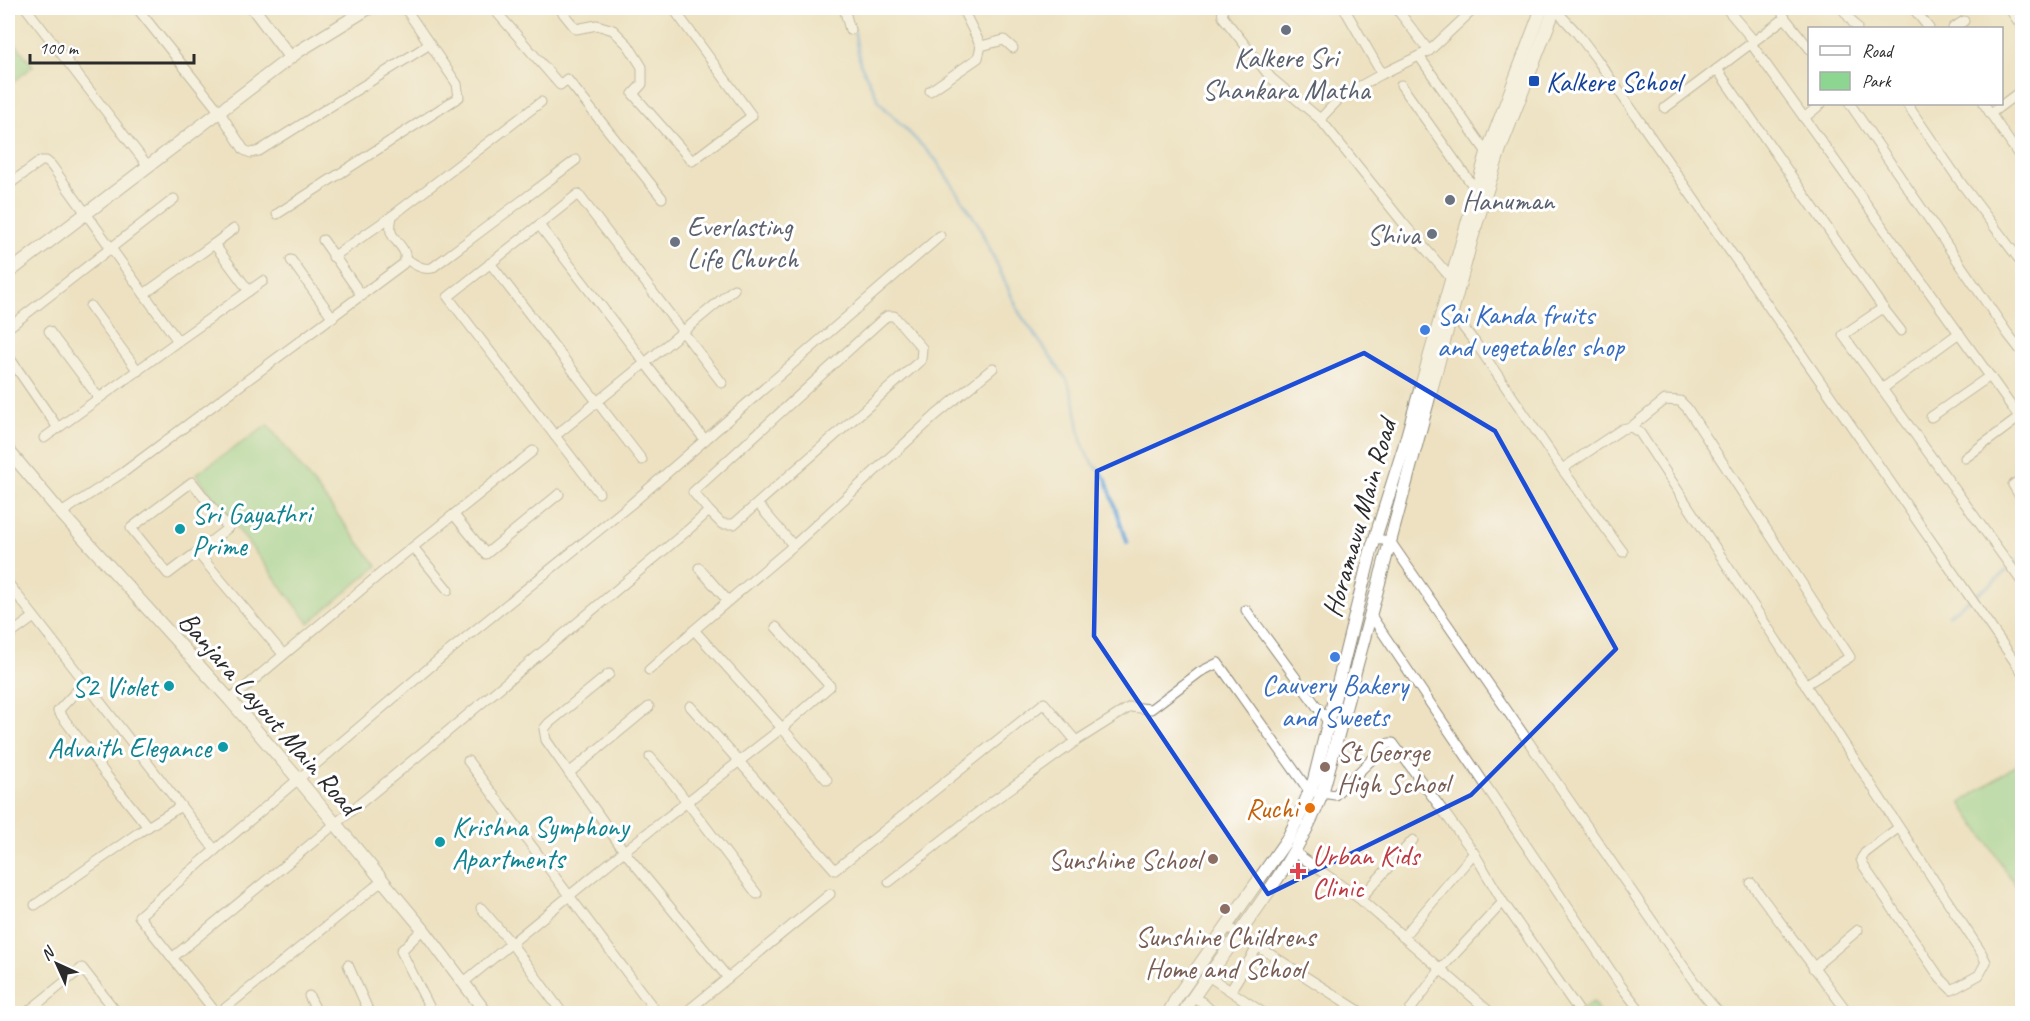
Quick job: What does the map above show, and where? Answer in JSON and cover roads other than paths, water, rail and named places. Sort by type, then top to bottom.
[{"type":"main road","points":[[253,8],[290,57]]},
{"type":"main road","points":[[8,273],[290,57],[369,8]]},
{"type":"main road","name":"Horamavu Main Road","points":[[1183,1014],[1192,997],[1238,934],[1312,821],[1322,794],[1390,542],[1448,311],[1481,195],[1487,153],[1542,8]]},
{"type":"main road","name":"Horamavu Main Road","points":[[1168,1014],[1177,997],[1288,837],[1302,810],[1329,723],[1375,538],[1448,311],[1451,278],[1554,8]]},
{"type":"main road","name":"Banjara Layout Main Road","points":[[9,454],[299,780],[334,825],[423,929],[487,1014]]},
{"type":"street","points":[[26,8],[148,166]]},
{"type":"street","points":[[137,8],[219,111],[244,150],[255,153],[430,44]]},
{"type":"street","points":[[278,214],[459,97],[457,84],[405,8]]},
{"type":"street","points":[[493,8],[560,86],[567,79],[662,198]]},
{"type":"street","points":[[559,8],[576,29],[597,25],[613,30],[628,45],[642,67],[642,84],[633,94],[692,161],[752,116],[674,8]]},
{"type":"street","points":[[844,8],[850,30]]},
{"type":"street","points":[[930,91],[978,58],[981,46],[962,8]]},
{"type":"street","points":[[1222,8],[1223,17],[1271,78],[1320,119],[1404,224],[1451,278]]},
{"type":"street","points":[[1344,8],[1382,74]]},
{"type":"street","points":[[1396,8],[1429,51]]},
{"type":"street","points":[[1320,119],[1342,96],[1429,51],[1475,8]]},
{"type":"street","points":[[1554,8],[1596,58],[2022,672]]},
{"type":"street","points":[[1726,8],[2021,419],[1965,458]]},
{"type":"street","points":[[1780,8],[1808,48]]},
{"type":"street","points":[[1842,8],[1856,27]]},
{"type":"street","points":[[1913,8],[1928,27]]},
{"type":"street","points":[[2009,8],[2022,27]]},
{"type":"street","points":[[1665,108],[1785,18]]},
{"type":"street","points":[[1955,27],[1964,21]]},
{"type":"street","points":[[981,46],[1004,40],[1013,48]]},
{"type":"street","points":[[1419,56],[1495,166]]},
{"type":"street","points":[[1717,69],[1901,331]]},
{"type":"street","points":[[1401,85],[1481,195]]},
{"type":"street","points":[[2003,104],[2018,93]]},
{"type":"street","points":[[333,257],[392,216],[541,102]]},
{"type":"street","points":[[1804,118],[1820,105]]},
{"type":"street","points":[[1851,105],[2022,352]]},
{"type":"street","points":[[1908,105],[1961,183],[2022,263]]},
{"type":"street","points":[[1985,105],[2022,160]]},
{"type":"street","points":[[1990,114],[2002,105]]},
{"type":"street","points":[[392,216],[391,232],[404,250],[406,258],[418,267],[432,268],[576,160]]},
{"type":"street","points":[[8,185],[37,163],[46,161],[56,171],[178,342]]},
{"type":"street","points":[[599,493],[448,297],[578,194],[722,383]]},
{"type":"street","points":[[8,328],[174,199]]},
{"type":"street","points":[[539,225],[705,440]]},
{"type":"street","points":[[144,294],[234,229]]},
{"type":"street","points":[[382,881],[217,1014],[139,916],[443,656],[630,505],[940,236]]},
{"type":"street","points":[[323,240],[362,296]]},
{"type":"street","points":[[214,244],[249,291]]},
{"type":"street","points":[[61,513],[124,472],[333,318],[403,264],[406,258]]},
{"type":"street","points":[[291,260],[333,318]]},
{"type":"street","points":[[490,263],[642,460]]},
{"type":"street","points":[[44,438],[263,281]]},
{"type":"street","points":[[555,436],[734,289]]},
{"type":"street","points":[[90,306],[138,371]]},
{"type":"street","points":[[1883,308],[1843,335],[2022,582]]},
{"type":"street","points":[[1448,311],[1484,354],[1562,469],[1623,552]]},
{"type":"street","points":[[887,316],[894,316],[922,348],[921,360],[734,524],[722,524],[709,511],[693,492],[887,316]]},
{"type":"street","points":[[49,331],[99,398]]},
{"type":"street","points":[[1882,389],[1959,333]]},
{"type":"street","points":[[11,360],[58,428]]},
{"type":"street","points":[[649,670],[793,545],[936,415],[993,368]]},
{"type":"street","points":[[1931,417],[1990,375]]},
{"type":"street","points":[[1562,469],[1622,429],[1631,427],[1665,400],[1680,401],[1687,408],[1850,657],[1805,685]]},
{"type":"street","points":[[1631,427],[1640,434],[1986,962],[1979,975],[1952,990],[1940,978],[1863,866],[1861,860],[1864,853],[1898,828]]},
{"type":"street","points":[[230,700],[412,547],[533,451]]},
{"type":"street","points":[[2022,478],[2013,485],[2022,500]]},
{"type":"street","points":[[192,482],[228,528],[197,552],[168,574],[131,528],[192,482]]},
{"type":"street","points":[[454,515],[486,554],[559,494]]},
{"type":"street","points":[[762,509],[793,545]]},
{"type":"street","points":[[172,958],[709,511]]},
{"type":"street","points":[[1375,538],[1390,542],[1702,993],[1720,1014]]},
{"type":"street","points":[[412,547],[448,590]]},
{"type":"street","points":[[197,552],[283,654]]},
{"type":"street","points":[[699,568],[728,601]]},
{"type":"street","points":[[8,583],[215,850]]},
{"type":"street","points":[[1246,610],[1329,723]]},
{"type":"street","points":[[1370,614],[1608,966],[1643,1014]]},
{"type":"street","points":[[8,636],[34,617]]},
{"type":"street","points":[[464,982],[624,851],[782,728],[830,686],[776,627]]},
{"type":"street","points":[[694,630],[827,780]]},
{"type":"street","points":[[890,882],[986,806],[1076,741],[1130,707],[1151,709],[1200,672],[1218,663],[1309,791],[1335,795],[1389,743],[1393,743],[1474,854],[1503,902],[1577,1008]]},
{"type":"street","points":[[609,674],[544,729],[546,740],[624,851],[728,978]]},
{"type":"street","points":[[85,682],[58,711],[148,827]]},
{"type":"street","points":[[690,706],[834,870],[1044,703],[1076,741]]},
{"type":"street","points":[[569,773],[649,707]]},
{"type":"street","points":[[650,757],[757,894]]},
{"type":"street","points":[[468,761],[658,1014]]},
{"type":"street","points":[[35,905],[181,806]]},
{"type":"street","points":[[1360,899],[1413,840]]},
{"type":"street","points":[[1293,851],[1360,899],[1492,1014]]},
{"type":"street","points":[[1403,937],[1474,854]]},
{"type":"street","points":[[1751,883],[1849,1014]]},
{"type":"street","points":[[690,1009],[830,894]]},
{"type":"street","points":[[1410,1010],[1440,970],[1503,902]]},
{"type":"street","points":[[481,908],[511,943],[563,1014]]},
{"type":"street","points":[[1226,926],[1364,1014]]},
{"type":"street","points":[[423,929],[401,951],[433,1014]]},
{"type":"street","points":[[1813,968],[1858,930]]},
{"type":"street","points":[[1231,990],[1258,946]]},
{"type":"street","points":[[348,965],[370,1014]]},
{"type":"street","points":[[26,1014],[82,969],[117,1013]]},
{"type":"street","points":[[1208,976],[1265,1014]]},
{"type":"street","points":[[309,996],[318,1014]]},
{"type":"street","points":[[1192,997],[1215,1014]]},
{"type":"waterway","points":[[854,29],[860,63],[880,103],[936,160],[978,224],[1020,314],[1067,380],[1074,400],[1081,440],[1088,457],[1106,479],[1127,543]]},
{"type":"waterway","points":[[1948,615],[1991,584],[2022,557]]},
{"type":"place","name":"Kalkere Sri Shankara Matha","points":[[1286,30]]},
{"type":"place","name":"Kalkere School","points":[[1534,81]]},
{"type":"place","name":"Hanuman","points":[[1450,200]]},
{"type":"place","name":"Shiva","points":[[1432,234]]},
{"type":"place","name":"Everlasting Life Church","points":[[675,242]]},
{"type":"place","name":"Sai Kanda fruits and vegetables shop","points":[[1425,330]]},
{"type":"place","name":"Sri Gayathri Prime","points":[[180,529]]},
{"type":"place","name":"Cauvery Bakery and Sweets","points":[[1335,657]]},
{"type":"place","name":"S2 Violet","points":[[169,686]]},
{"type":"place","name":"Advaith Elegance","points":[[223,747]]},
{"type":"place","name":"St George High School","points":[[1325,767]]},
{"type":"place","name":"Ruchi","points":[[1310,808]]},
{"type":"place","name":"Krishna Symphony Apartments","points":[[440,842]]},
{"type":"place","name":"Sunshine School","points":[[1213,859]]},
{"type":"place","name":"Urban Kids Clinic","points":[[1298,871]]},
{"type":"place","name":"Sunshine Childrens Home and School","points":[[1225,909]]}]
